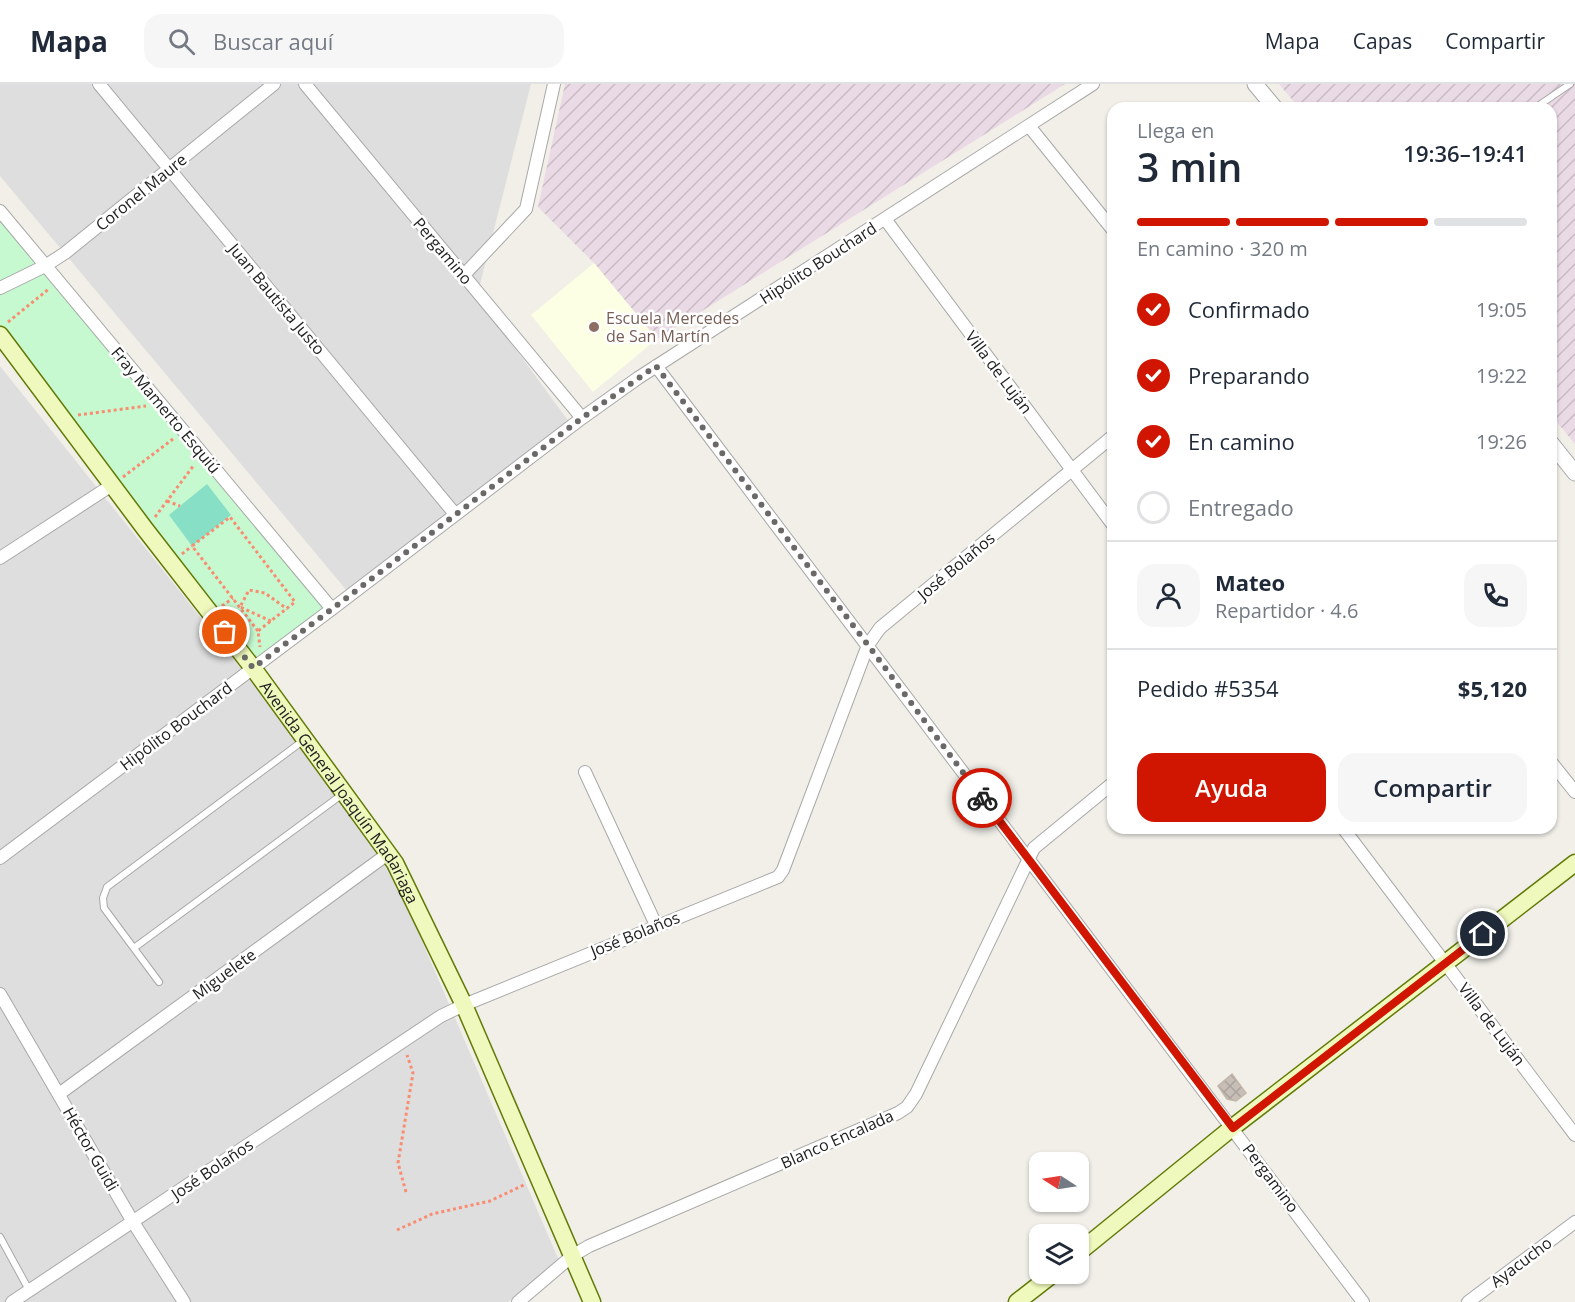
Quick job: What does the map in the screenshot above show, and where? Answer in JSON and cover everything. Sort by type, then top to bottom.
[{"type":"main road","name":"Avenida General Joaquín Madariaga","points":[[0,335],[145,529],[257,664],[304,740],[389,853],[464,1005],[592,1302]]},
{"type":"main road","points":[[1089,1244],[1233,1128],[1575,863]]},
{"type":"main road","points":[[1023,1300],[1041,1284]]},
{"type":"street","name":"Juan Bautista Justo","points":[[99,84],[455,514]]},
{"type":"street","name":"Coronel Maure","points":[[0,288],[45,267],[274,84]]},
{"type":"street","name":"Pergamino","points":[[305,84],[582,418]]},
{"type":"street","points":[[463,276],[526,209],[554,84]]},
{"type":"street","name":"Hipólito Bouchard","points":[[0,858],[582,418],[656,366],[1093,84]]},
{"type":"street","points":[[1255,84],[1270,102]]},
{"type":"street","points":[[1029,126],[1107,223]]},
{"type":"street","name":"Fray Mamerto Esquiú","points":[[0,211],[332,609]]},
{"type":"street","name":"Villa de Luján","points":[[885,219],[1107,517]]},
{"type":"street","name":"Pergamino","points":[[656,366],[1364,1302]]},
{"type":"street","name":"José Bolaños","points":[[12,1302],[441,1016],[656,925],[778,877],[783,870],[868,645],[880,628],[1107,441]]},
{"type":"street","points":[[1557,450],[1575,473]]},
{"type":"street","points":[[0,558],[112,485]]},
{"type":"street","points":[[1557,770],[1575,792]]},
{"type":"street","points":[[585,772],[656,925]]},
{"type":"street","name":"Blanco Encalada","points":[[518,1302],[572,1256],[589,1246],[898,1113],[907,1107],[916,1094],[1028,860],[1041,840],[1107,788]]},
{"type":"street","name":"Villa de Luján","points":[[1349,834],[1575,1135]]},
{"type":"street","name":"Miguelete","points":[[59,1095],[389,853]]},
{"type":"street","name":"Héctor Guidi","points":[[0,994],[133,1222],[184,1302]]},
{"type":"street","name":"Ayacucho","points":[[1468,1302],[1575,1222]]},
{"type":"lane","points":[[1544,102],[1570,84]]},
{"type":"lane","points":[[159,982],[104,908],[103,898],[107,887],[304,740]]},
{"type":"lane","points":[[134,948],[345,793]]},
{"type":"lane","points":[[0,1237],[29,1291]]},
{"type":"path","points":[[0,329],[58,282]]},
{"type":"path","points":[[61,417],[161,404]]},
{"type":"path","points":[[112,485],[184,431]]},
{"type":"path","points":[[145,529],[203,454]]},
{"type":"path","points":[[167,501],[180,506]]},
{"type":"path","points":[[257,664],[258,631],[192,546],[230,517],[296,602],[258,631]]},
{"type":"path","points":[[240,608],[249,590],[265,593],[287,609]]},
{"type":"path","points":[[240,608],[271,621]]},
{"type":"path","points":[[402,1042],[413,1073],[398,1163],[406,1192]]},
{"type":"path","points":[[397,1230],[432,1214],[490,1201],[538,1178]]},
{"type":"shaded area","points":[[0,84],[531,84],[477,296],[572,426],[348,592],[0,176]]},
{"type":"shaded area","points":[[565,84],[1065,84],[657,339],[594,263],[538,207]]},
{"type":"shaded area","points":[[1279,84],[1575,84],[1575,444],[1557,422],[1557,102],[1294,102]]},
{"type":"shaded area","name":"Escuela Mercedes de San Martín","points":[[594,263],[657,339],[593,392],[531,315]]},
{"type":"shaded area","points":[[0,366],[379,841],[560,1263],[508,1302],[0,1302]]},
{"type":"green space","points":[[0,211],[332,609],[253,668],[0,335]]},
{"type":"green space","points":[[207,484],[231,515],[192,546],[169,515]]},
{"type":"building","points":[[1232,1074],[1246,1093],[1236,1101],[1227,1099],[1218,1086]]},
{"type":"way so far","points":[[225,632],[253,668],[582,418],[656,366],[982,798]]},
{"type":"place","name":"Escuela Mercedes de San Martín","points":[[594,327]]},
{"type":"route","points":[[982,798],[1233,1128],[1483,934]]}]
